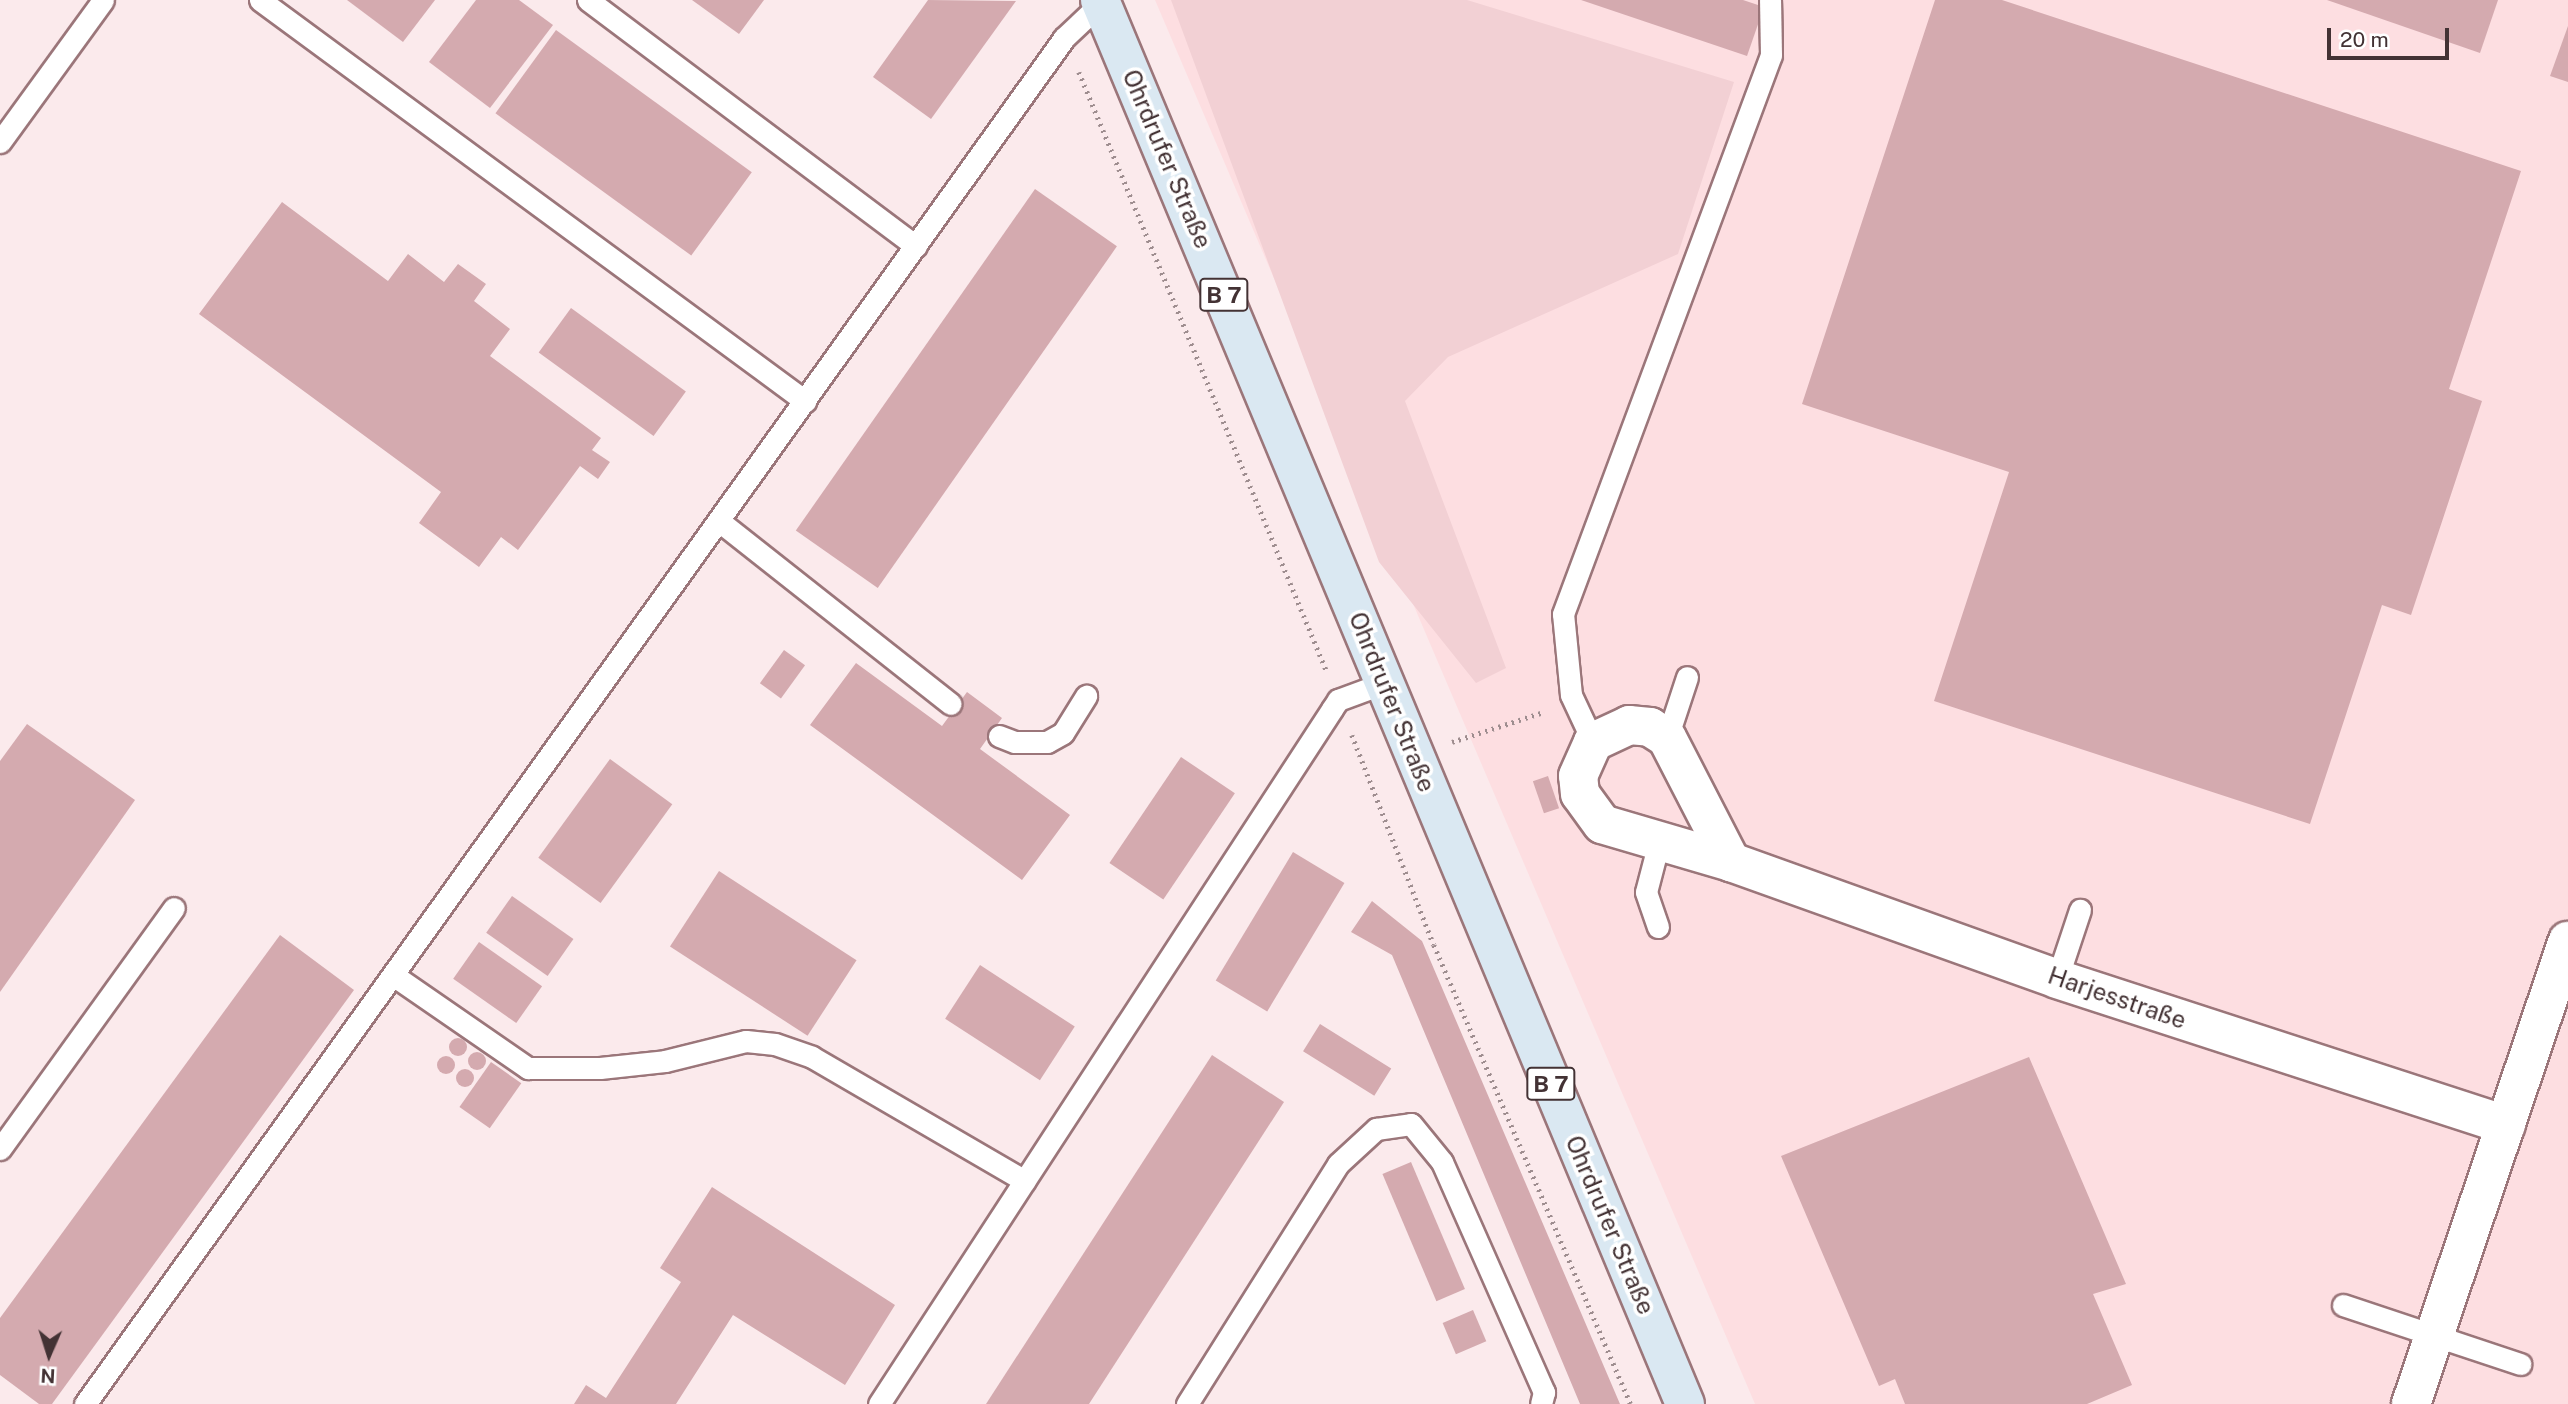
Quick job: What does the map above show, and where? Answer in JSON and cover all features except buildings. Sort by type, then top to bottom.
[{"type":"main road","name":"Ohrdrufer Straße","points":[[1101,1],[1685,1404]]},
{"type":"street","points":[[1593,742],[1629,726],[1650,727],[1668,738],[1731,862]]},
{"type":"street","name":"Harjesstraße","points":[[1593,742],[1578,776],[1588,809],[1602,824],[1731,862],[2057,979],[2506,1125]]},
{"type":"street","points":[[2412,1404],[2568,941]]},
{"type":"lane","points":[[0,142],[103,0]]},
{"type":"lane","points":[[260,0],[805,401]]},
{"type":"lane","points":[[589,0],[916,246]]},
{"type":"lane","points":[[1593,742],[1574,702],[1563,614],[1771,55],[1770,0]]},
{"type":"lane","points":[[85,1404],[1065,38],[1101,1]]},
{"type":"lane","points":[[719,521],[951,704]]},
{"type":"lane","points":[[1668,738],[1688,677]]},
{"type":"lane","points":[[879,1404],[1338,700],[1384,683]]},
{"type":"lane","points":[[999,736],[1015,742],[1047,742],[1063,733],[1086,696]]},
{"type":"lane","points":[[1658,927],[1646,892],[1659,842]]},
{"type":"lane","points":[[0,1149],[174,908]]},
{"type":"lane","points":[[2057,979],[2080,910]]},
{"type":"lane","points":[[393,975],[528,1068],[600,1068],[664,1061],[746,1041],[775,1044],[812,1057],[1025,1181]]},
{"type":"lane","points":[[1187,1404],[1338,1164],[1376,1129],[1411,1124],[1442,1162],[1544,1392],[1541,1404]]},
{"type":"lane","points":[[2343,1305],[2520,1364]]},
{"type":"path","points":[[1065,38],[1338,700],[1434,945],[1631,1404]]},
{"type":"path","points":[[1414,755],[1574,702]]},
{"type":"shaded area","points":[[1155,0],[2568,0],[2568,1404],[1755,1404]]},
{"type":"shaded area","points":[[1171,0],[1467,0],[1734,82],[1678,254],[1448,357],[1405,401],[1506,668],[1476,683],[1379,562]]}]
